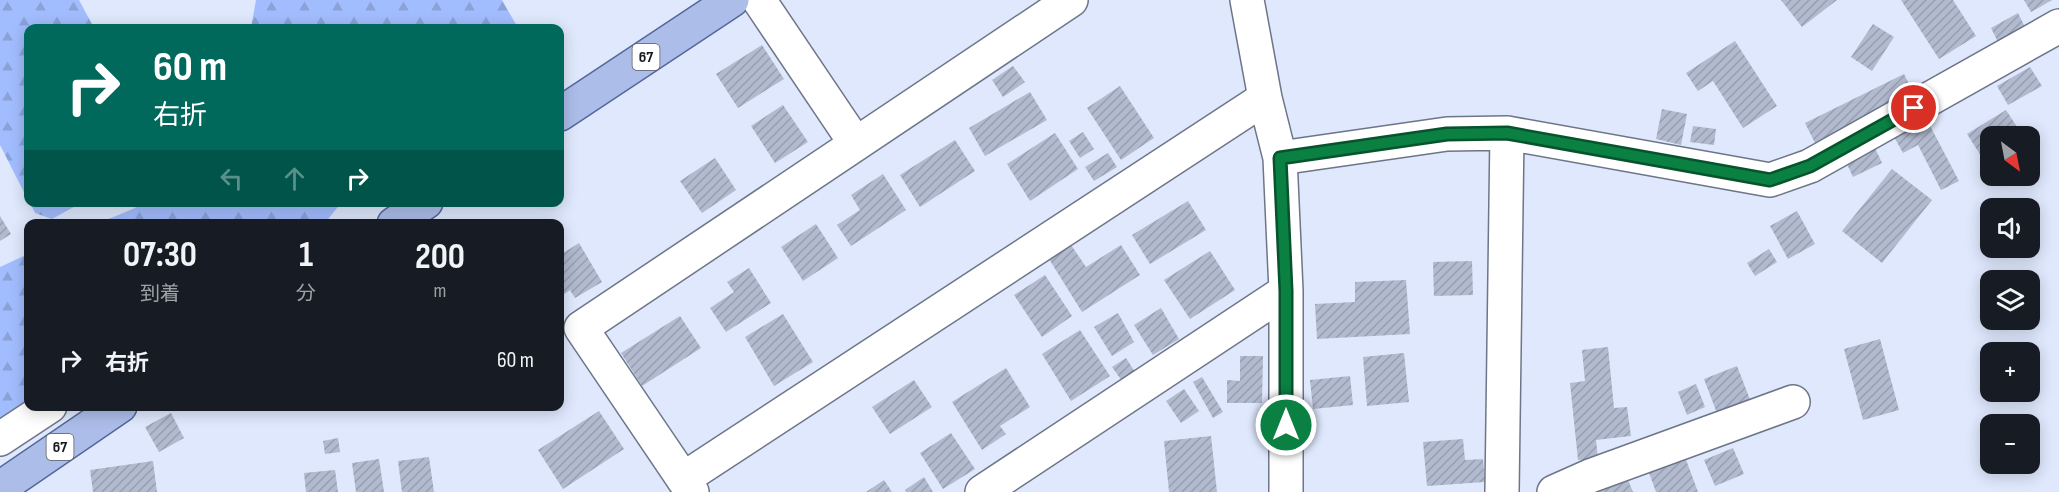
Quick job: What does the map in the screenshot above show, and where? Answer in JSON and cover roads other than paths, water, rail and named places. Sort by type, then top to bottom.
[{"type":"main road","name":"67","points":[[564,111],[732,0]]},
{"type":"main road","points":[[401,219],[419,207]]},
{"type":"main road","name":"67","points":[[0,488],[113,411]]},
{"type":"street","points":[[759,0],[856,144]]},
{"type":"street","points":[[1071,0],[581,328],[687,485],[1265,98]]},
{"type":"street","points":[[1247,0],[1265,98],[1280,158],[1286,291],[1286,492]]},
{"type":"street","points":[[1280,158],[1447,134],[1507,133],[1770,180],[1810,166],[2059,27]]},
{"type":"street","points":[[1502,492],[1507,133]]},
{"type":"street","points":[[982,492],[1286,291]]},
{"type":"street","points":[[1554,492],[1590,476],[1793,402]]},
{"type":"street","points":[[0,439],[42,411]]}]
